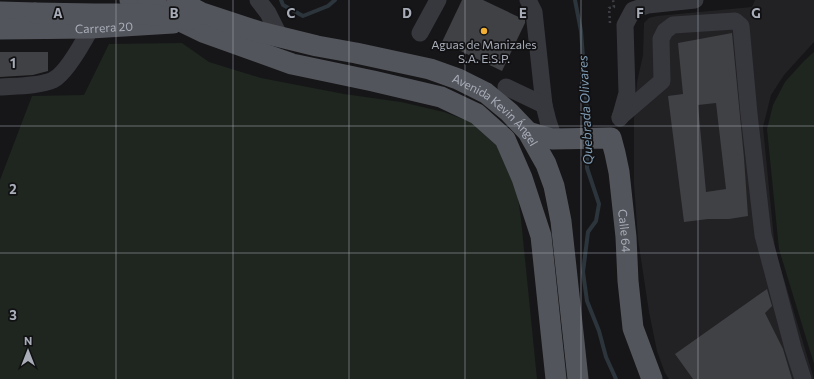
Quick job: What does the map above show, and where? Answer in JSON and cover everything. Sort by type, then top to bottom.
[{"type":"main road","points":[[91,28],[101,7],[102,0]]},
{"type":"main road","points":[[130,0],[152,12],[182,16],[278,48],[398,62]]},
{"type":"main road","name":"Avenida Kevin Ángel","points":[[148,0],[164,12],[182,16],[218,38],[292,64],[373,80],[441,97],[477,114],[505,139],[522,178],[540,236],[556,379]]},
{"type":"main road","name":"Avenida Kevin Ángel","points":[[182,16],[191,8],[206,15],[260,32],[317,46],[430,69],[458,79],[486,93],[510,112],[528,132],[544,162],[554,186],[561,221],[578,379]]},
{"type":"main road","points":[[0,12],[182,16]]},
{"type":"main road","name":"Carrera 20","points":[[0,29],[91,28],[182,16]]},
{"type":"main road","points":[[528,132],[555,139],[604,138]]},
{"type":"main road","name":"Calle 64","points":[[604,138],[615,153],[619,172],[633,328],[645,377]]},
{"type":"main road","points":[[544,162],[555,139]]},
{"type":"main road","points":[[549,312],[566,379]]},
{"type":"street","points":[[258,0],[268,13],[280,37]]},
{"type":"street","points":[[420,33],[438,0]]},
{"type":"street","points":[[528,0],[534,12],[544,105],[555,139]]},
{"type":"street","points":[[620,117],[627,92],[624,25],[633,10],[648,5],[695,0]]},
{"type":"street","points":[[604,138],[620,117],[662,81],[661,39],[665,32],[673,25],[734,21],[741,26],[762,235],[803,379]]},
{"type":"street","points":[[0,87],[45,83],[54,80],[75,54],[91,28]]},
{"type":"street","points":[[506,87],[544,105]]},
{"type":"shaded area","points":[[755,0],[814,0],[814,42],[784,75],[771,95],[763,127],[775,249],[814,379],[669,379],[665,373],[657,351],[649,312],[638,239],[634,184],[634,118],[637,82],[643,55],[644,23],[649,18],[657,16],[752,7]]},
{"type":"shaded area","points":[[182,43],[209,62],[261,78],[344,94],[401,102],[444,112],[473,123],[501,148],[516,184],[521,219],[537,379],[0,379],[0,180],[32,96],[84,95],[109,44]]},
{"type":"shaded area","points":[[814,52],[814,364],[779,249],[767,129],[773,105],[785,82]]},
{"type":"building","name":"Aguas de Manizales S.A. E.S.P.","points":[[462,0],[483,0],[525,20],[525,23],[502,71],[442,42]]},
{"type":"building","points":[[732,33],[748,216],[729,219],[708,219],[684,222],[668,96],[683,94],[678,43]],"holes":[[[716,103],[726,189],[706,192],[698,105]]]},
{"type":"building","points":[[0,52],[48,52],[48,71],[33,75],[0,77]]},
{"type":"building","points":[[767,289],[772,306],[765,313],[783,349],[792,379],[693,379],[675,354]]},
{"type":"waterway","name":"Quebrada Olivares","points":[[281,0],[283,5],[303,16],[328,6],[335,0]]},
{"type":"waterway","name":"Quebrada Olivares","points":[[575,0],[581,31],[587,111],[587,133]]},
{"type":"waterway","name":"Quebrada Olivares","points":[[587,144],[587,168],[599,204],[596,221],[588,232],[583,272],[587,301],[599,331],[606,357],[616,379]]},
{"type":"place","name":"Aguas de Manizales S.A. E.S.P.","points":[[484,31]]}]
